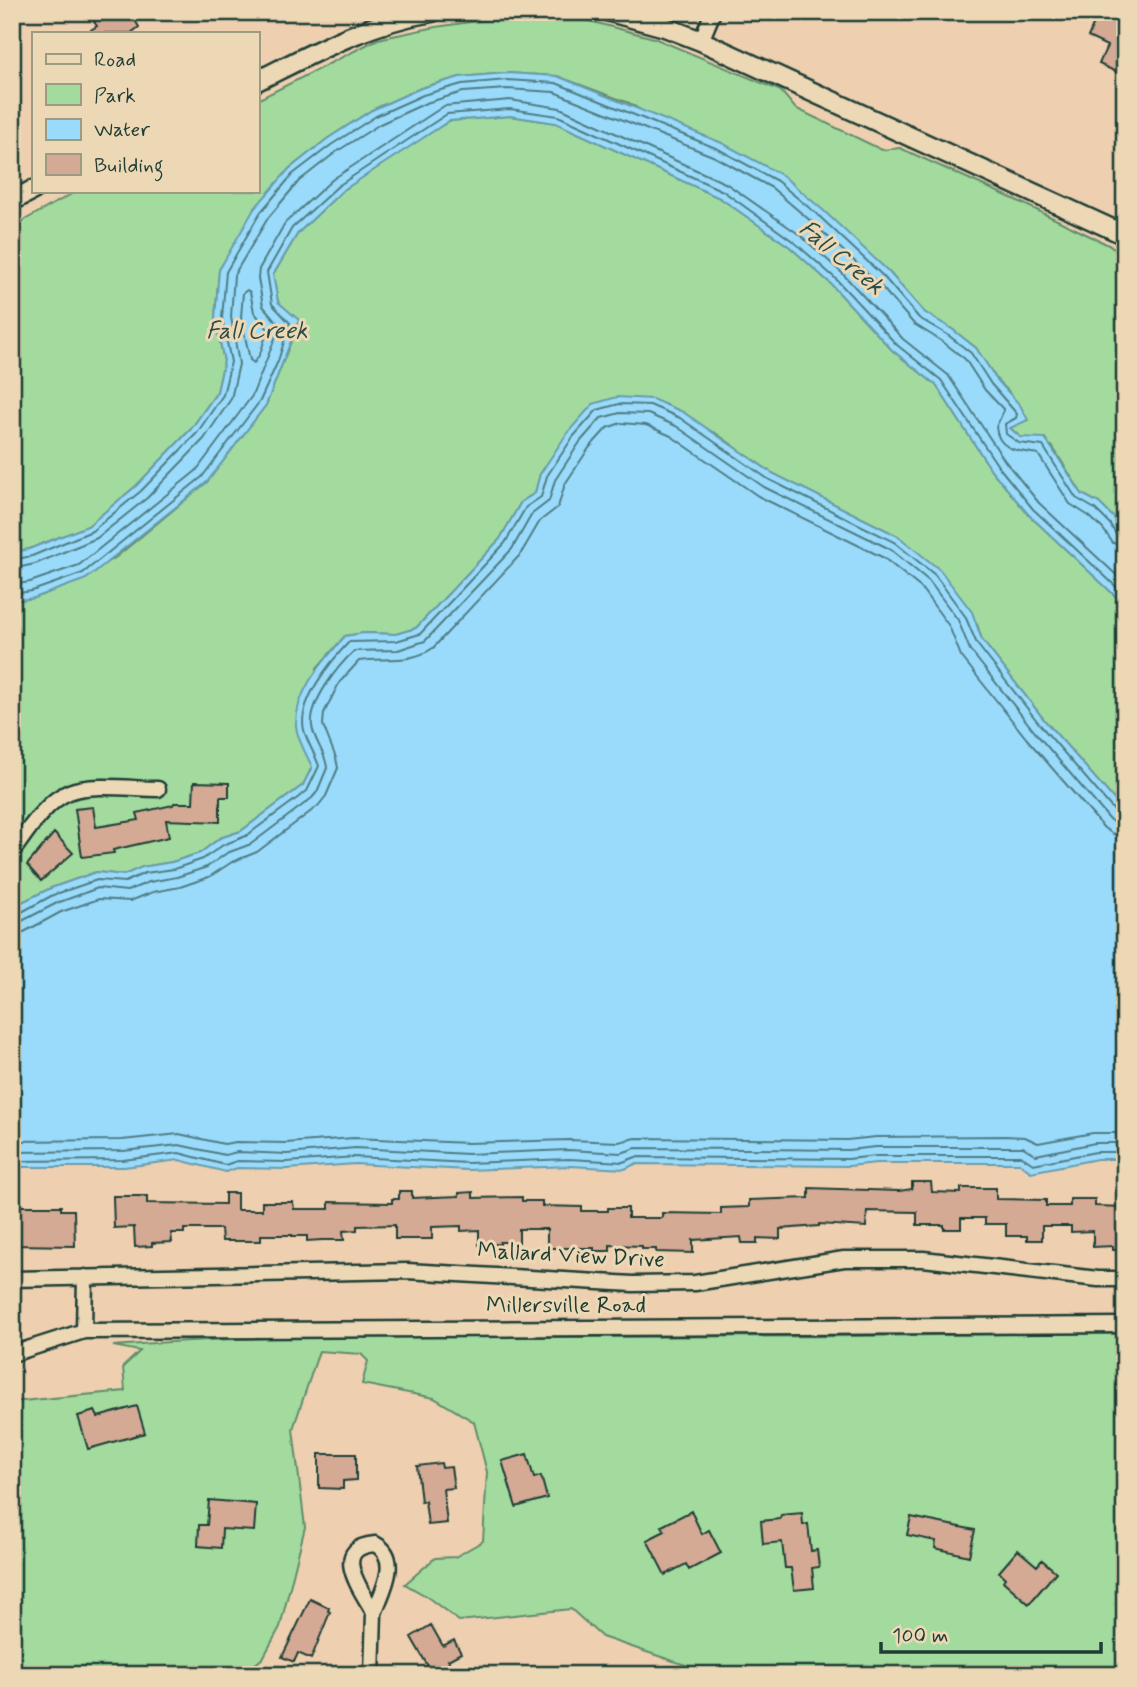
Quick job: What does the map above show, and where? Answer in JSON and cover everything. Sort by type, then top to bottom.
[{"type":"main road","points":[[259,79],[354,35],[385,23],[432,12]]},
{"type":"main road","points":[[610,12],[665,27],[701,41],[1125,235]]},
{"type":"main road","points":[[12,201],[32,191]]},
{"type":"street","points":[[701,41],[713,12]]},
{"type":"street","points":[[12,852],[49,807],[69,792],[86,789],[158,789]]},
{"type":"street","name":"Mallard View Drive","points":[[12,1279],[407,1271],[633,1284],[695,1283],[845,1259],[923,1259],[1098,1279],[1125,1279]]},
{"type":"street","points":[[84,1331],[85,1277]]},
{"type":"street","name":"Millersville Road","points":[[12,1354],[84,1331],[1125,1325]]},
{"type":"street","points":[[372,1675],[374,1613]]},
{"type":"green space","points":[[524,14],[589,21],[654,38],[781,91],[795,108],[882,150],[900,148],[1125,253],[1125,536],[1116,520],[1099,503],[1082,494],[1052,446],[1020,437],[1009,427],[1009,392],[997,380],[976,348],[924,312],[888,271],[858,245],[629,103],[557,76],[507,73],[460,77],[421,88],[372,110],[327,139],[289,169],[219,270],[215,318],[224,361],[217,392],[191,429],[136,486],[88,526],[12,553],[12,227],[75,192],[259,192],[259,99],[378,39]]},
{"type":"green space","points":[[510,116],[556,123],[720,198],[790,247],[830,283],[892,350],[936,385],[992,471],[1028,514],[1125,605],[1125,812],[1046,722],[982,640],[977,624],[898,536],[772,473],[714,432],[540,474],[535,493],[521,502],[500,539],[416,628],[396,634],[364,633],[345,636],[317,668],[312,767],[303,785],[241,831],[220,838],[200,853],[172,862],[143,867],[124,875],[96,872],[51,888],[20,903],[12,910],[12,601],[34,598],[115,558],[207,482],[266,405],[299,321],[278,302],[273,275],[298,233],[342,191],[449,121]]},
{"type":"green space","points":[[1125,1333],[1125,1675],[715,1675],[602,1637],[571,1609],[459,1621],[405,1584],[435,1558],[455,1557],[483,1541],[487,1472],[474,1422],[434,1398],[362,1384],[368,1361],[361,1354],[319,1351],[293,1429],[305,1527],[280,1627],[263,1658],[241,1675],[12,1675],[12,1402],[125,1391],[123,1367],[140,1351],[113,1346],[330,1337],[764,1337]]},
{"type":"water","name":"Fall Creek","points":[[507,73],[557,76],[722,143],[782,175],[824,211],[888,271],[924,312],[976,348],[997,380],[1020,405],[1028,420],[1010,428],[1020,437],[1045,438],[1082,494],[1099,503],[1116,520],[1125,536],[1125,605],[1028,514],[992,471],[936,385],[892,350],[830,283],[790,247],[720,198],[556,123],[510,116],[449,121],[342,191],[298,233],[273,275],[278,302],[299,320],[266,405],[207,482],[86,579],[34,598],[12,601],[12,553],[88,526],[136,486],[191,429],[217,392],[224,361],[215,318],[219,270],[254,209],[289,169],[327,139],[372,110],[421,88],[460,77]]},
{"type":"water","points":[[617,397],[652,399],[683,412],[772,473],[898,536],[940,570],[972,612],[982,640],[1046,722],[1125,812],[1125,1159],[1097,1159],[1031,1172],[1019,1163],[876,1163],[849,1166],[635,1164],[625,1169],[570,1166],[468,1170],[355,1164],[287,1169],[237,1168],[226,1172],[179,1160],[124,1167],[12,1167],[12,910],[20,903],[51,888],[96,872],[124,875],[142,867],[172,862],[200,853],[220,838],[241,831],[303,785],[312,767],[300,742],[296,726],[297,713],[306,688],[328,656],[345,636],[364,633],[396,634],[416,628],[500,539],[521,502],[535,493],[540,474],[568,432],[593,404]]},
{"type":"building","points":[[108,12],[134,12],[139,19],[136,22],[139,27],[132,32],[88,32],[97,26],[94,22]]},
{"type":"building","points":[[1099,12],[1125,12],[1125,76],[1099,64],[1107,46],[1088,37]]},
{"type":"building","points":[[194,782],[229,783],[229,797],[220,797],[220,822],[166,820],[169,837],[113,850],[114,853],[82,857],[75,809],[93,807],[96,827],[139,820],[137,813],[174,803],[193,803]]},
{"type":"building","points":[[54,833],[73,853],[41,881],[27,865]]},
{"type":"building","points":[[912,1182],[931,1182],[932,1192],[961,1193],[961,1188],[996,1188],[996,1199],[1046,1200],[1046,1206],[1070,1206],[1070,1199],[1095,1199],[1095,1206],[1125,1207],[1125,1250],[1113,1250],[1113,1246],[1093,1247],[1093,1231],[1071,1232],[1071,1226],[1042,1226],[1042,1240],[1027,1240],[1027,1236],[1006,1236],[1006,1224],[985,1224],[985,1218],[961,1218],[961,1229],[944,1229],[944,1225],[917,1225],[917,1212],[867,1211],[866,1227],[819,1224],[780,1229],[780,1239],[757,1238],[757,1243],[742,1243],[741,1237],[693,1240],[693,1253],[656,1252],[656,1249],[642,1249],[642,1246],[610,1245],[610,1251],[594,1251],[594,1248],[547,1248],[547,1229],[519,1229],[519,1242],[500,1244],[479,1245],[479,1230],[461,1231],[461,1226],[432,1227],[432,1239],[395,1239],[395,1225],[357,1226],[357,1230],[343,1231],[344,1240],[307,1241],[307,1236],[261,1235],[261,1241],[222,1241],[221,1229],[184,1229],[184,1233],[171,1233],[172,1242],[135,1247],[134,1227],[114,1228],[113,1196],[147,1196],[147,1203],[225,1204],[225,1193],[237,1193],[237,1210],[262,1210],[262,1202],[293,1202],[294,1209],[329,1209],[329,1202],[392,1203],[392,1199],[399,1199],[399,1191],[412,1191],[412,1198],[459,1196],[459,1193],[473,1192],[473,1198],[522,1197],[522,1201],[542,1201],[542,1206],[582,1207],[582,1211],[628,1208],[628,1218],[662,1218],[662,1213],[721,1214],[721,1208],[749,1207],[749,1200],[809,1198],[809,1188],[899,1191],[912,1189]]},
{"type":"building","points":[[12,1206],[61,1206],[61,1210],[74,1210],[75,1246],[12,1245]]},
{"type":"building","points":[[137,1406],[145,1433],[88,1449],[78,1416],[95,1411],[98,1417]]},
{"type":"building","points":[[319,1454],[356,1454],[356,1480],[343,1481],[343,1489],[319,1488]]},
{"type":"building","points":[[527,1454],[534,1478],[541,1476],[547,1498],[516,1507],[502,1461]]},
{"type":"building","points":[[441,1463],[442,1468],[451,1467],[454,1488],[443,1489],[447,1523],[428,1525],[425,1501],[421,1502],[417,1466]]},
{"type":"building","points":[[209,1500],[256,1504],[254,1531],[222,1529],[221,1548],[198,1546],[199,1525],[207,1525]]},
{"type":"building","points":[[691,1511],[702,1534],[709,1530],[721,1553],[689,1570],[686,1564],[665,1575],[647,1540],[665,1531],[662,1526]]},
{"type":"building","points":[[802,1513],[803,1525],[808,1524],[811,1551],[817,1550],[819,1567],[812,1568],[814,1588],[794,1590],[791,1568],[785,1568],[782,1542],[763,1544],[761,1521]]},
{"type":"building","points":[[911,1517],[975,1530],[969,1556],[935,1548],[936,1541],[907,1535]]},
{"type":"building","points":[[1018,1550],[1037,1566],[1042,1560],[1056,1572],[1029,1604],[1003,1581],[1005,1578],[999,1572]]},
{"type":"building","points":[[310,1599],[329,1608],[330,1612],[311,1659],[298,1653],[294,1662],[282,1657]]},
{"type":"building","points":[[431,1625],[443,1646],[454,1640],[461,1653],[448,1660],[456,1675],[433,1675],[411,1637]]}]
